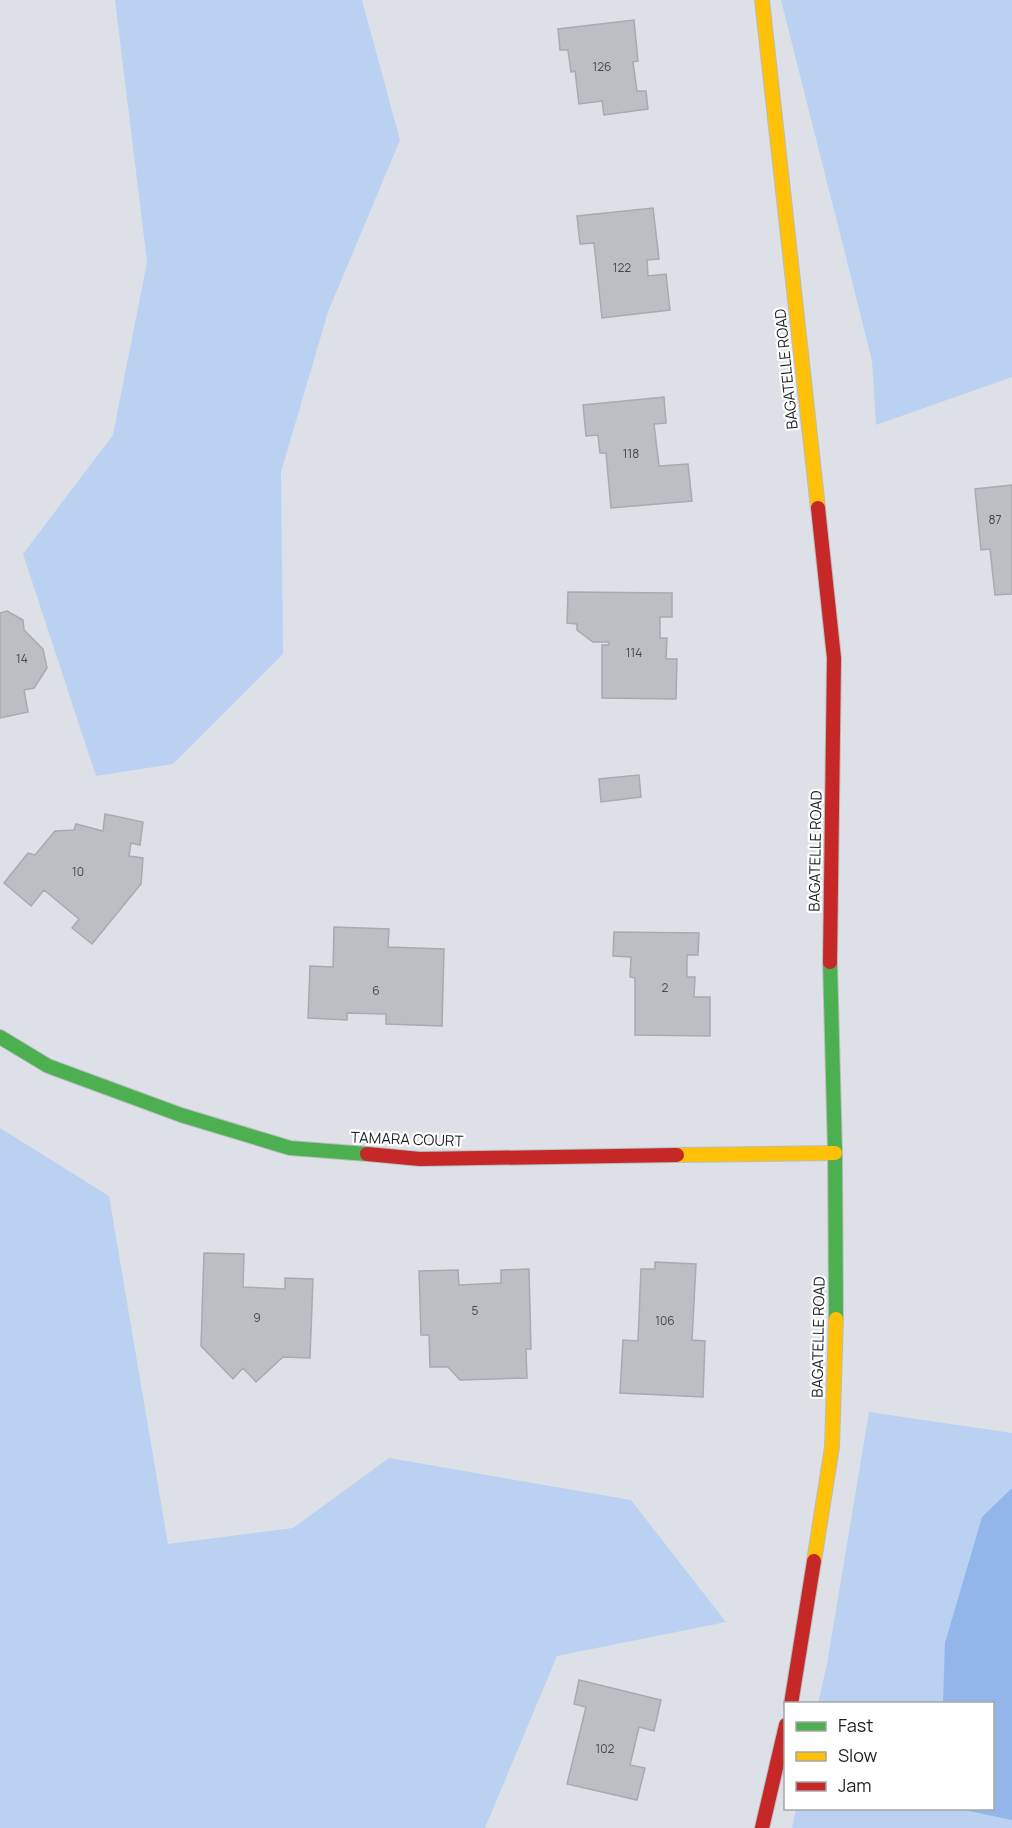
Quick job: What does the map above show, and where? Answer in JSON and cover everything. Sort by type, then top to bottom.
[{"type":"street","name":"BAGATELLE ROAD","points":[[762,0],[834,658],[830,946],[836,1329],[832,1447],[790,1702]]},
{"type":"street","name":"TAMARA COURT","points":[[0,1037],[48,1066],[181,1114],[290,1148],[420,1159],[835,1153]]},
{"type":"street","points":[[762,1828],[784,1734]]},
{"type":"shaded area","points":[[115,0],[362,0],[400,140],[328,312],[281,472],[283,654],[173,764],[96,776],[23,554],[113,435],[147,262]]},
{"type":"shaded area","points":[[781,0],[1012,0],[1012,377],[876,425],[872,361]]},
{"type":"shaded area","points":[[0,1128],[109,1196],[168,1544],[293,1528],[389,1458],[631,1500],[726,1622],[557,1656],[485,1828],[0,1828]]},
{"type":"shaded area","points":[[869,1412],[1012,1433],[1012,1828],[792,1828],[796,1810],[994,1810],[994,1702],[818,1702],[827,1664]]},
{"type":"shaded area","points":[[1012,1489],[1012,1820],[964,1810],[994,1810],[994,1702],[943,1702],[945,1643],[982,1517]]},
{"type":"building","points":[[634,20],[638,61],[633,62],[637,91],[646,91],[648,109],[604,115],[602,101],[579,104],[575,71],[571,72],[568,50],[560,50],[558,29]]},
{"type":"building","points":[[653,208],[659,259],[647,260],[648,276],[666,274],[670,310],[602,318],[594,243],[580,244],[577,216]]},
{"type":"building","points":[[664,397],[666,423],[654,424],[659,466],[688,464],[692,501],[611,508],[606,453],[600,453],[598,435],[586,436],[583,405]]},
{"type":"building","points":[[1012,485],[1012,594],[995,595],[990,549],[981,550],[975,489]]},
{"type":"building","points":[[568,592],[672,593],[672,617],[660,617],[660,638],[667,638],[666,659],[677,659],[676,699],[602,698],[602,645],[609,645],[609,642],[593,642],[577,630],[577,624],[567,623]]},
{"type":"building","points":[[7,611],[23,620],[24,630],[43,649],[47,668],[34,688],[24,690],[28,712],[0,718],[0,613]]},
{"type":"building","points":[[639,775],[641,797],[601,802],[599,779]]},
{"type":"building","points":[[105,814],[143,822],[140,845],[131,843],[129,856],[143,858],[141,884],[92,944],[72,928],[79,919],[44,890],[31,906],[4,883],[28,853],[35,855],[55,831],[74,830],[76,824],[103,831]]},
{"type":"building","points":[[334,927],[389,929],[388,947],[444,949],[442,1026],[386,1024],[386,1014],[347,1013],[347,1020],[308,1018],[310,966],[333,967]]},
{"type":"building","points":[[614,932],[699,933],[698,955],[687,955],[687,977],[695,977],[694,997],[710,997],[710,1036],[635,1035],[635,978],[630,977],[631,957],[613,956]]},
{"type":"building","points":[[204,1253],[244,1254],[243,1287],[285,1289],[285,1278],[313,1279],[310,1358],[283,1357],[256,1382],[243,1368],[233,1379],[201,1346]]},
{"type":"building","points":[[655,1262],[696,1264],[692,1340],[705,1341],[703,1397],[620,1393],[623,1340],[638,1341],[641,1269],[655,1269]]},
{"type":"building","points":[[529,1269],[531,1349],[526,1349],[527,1378],[460,1380],[448,1367],[430,1367],[429,1335],[421,1335],[419,1271],[458,1270],[459,1285],[501,1283],[501,1270]]},
{"type":"building","points":[[579,1680],[661,1700],[654,1731],[639,1727],[630,1765],[645,1768],[637,1800],[567,1784],[586,1707],[574,1704]]},
{"type":"traffic: fast","points":[[830,962],[836,1319]]},
{"type":"traffic: fast","points":[[0,1037],[48,1066],[181,1115],[290,1148],[367,1154]]},
{"type":"traffic: slow","points":[[762,0],[818,508]]},
{"type":"traffic: slow","points":[[677,1155],[835,1153]]},
{"type":"traffic: slow","points":[[814,1561],[832,1447],[836,1319]]},
{"type":"traffic: jam","points":[[818,508],[834,658],[830,962]]},
{"type":"traffic: jam","points":[[367,1154],[420,1159],[677,1155]]},
{"type":"traffic: jam","points":[[791,1702],[814,1561]]},
{"type":"traffic: jam","points":[[762,1828],[784,1734]]}]
